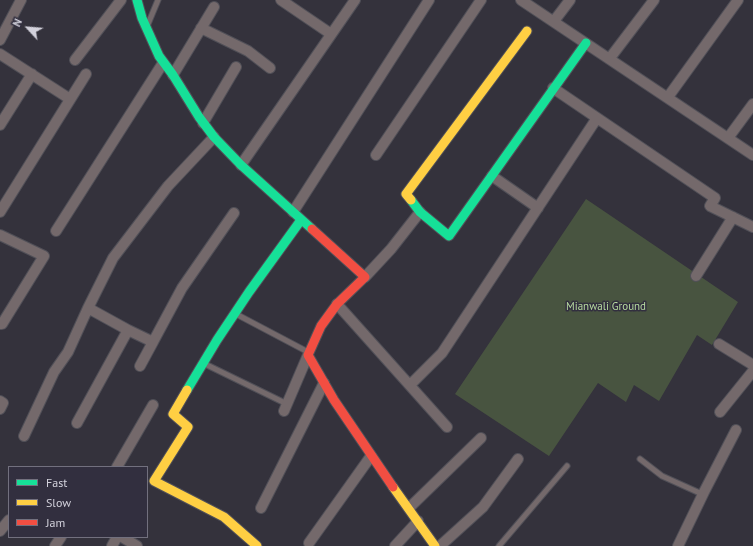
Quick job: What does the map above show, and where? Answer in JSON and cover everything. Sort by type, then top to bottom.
[{"type":"street","points":[[0,40],[21,0]]},
{"type":"street","points":[[75,60],[121,0]]},
{"type":"street","points":[[137,0],[142,18],[159,56],[203,123],[214,137],[301,220],[365,277]]},
{"type":"street","points":[[281,0],[332,34]]},
{"type":"street","points":[[242,165],[355,0]]},
{"type":"street","points":[[293,212],[429,0]]},
{"type":"street","points":[[376,155],[481,0]]},
{"type":"street","points":[[522,0],[753,154]]},
{"type":"street","points":[[554,21],[570,0]]},
{"type":"street","points":[[610,58],[654,0]]},
{"type":"street","points":[[668,97],[738,0]]},
{"type":"street","points":[[172,75],[214,7]]},
{"type":"street","points":[[201,28],[248,51],[270,68]]},
{"type":"street","points":[[527,32],[406,194],[420,212],[449,236],[586,42]]},
{"type":"street","points":[[0,54],[70,99]]},
{"type":"street","points":[[56,231],[163,63]]},
{"type":"street","points":[[203,123],[236,67]]},
{"type":"street","points":[[0,125],[32,74]]},
{"type":"street","points":[[0,212],[86,74]]},
{"type":"street","points":[[553,88],[715,198],[710,206],[753,227]]},
{"type":"street","points":[[728,138],[753,104]]},
{"type":"street","points":[[410,385],[442,353],[597,118]]},
{"type":"street","points":[[24,436],[54,372],[68,352],[113,258],[168,186],[214,137]]},
{"type":"street","points":[[492,176],[538,208]]},
{"type":"street","points":[[285,408],[321,326],[337,304],[392,249],[420,212]]},
{"type":"street","points":[[140,366],[182,288],[234,213]]},
{"type":"street","points":[[696,276],[733,217]]},
{"type":"street","points":[[257,546],[224,517],[154,481],[188,427],[173,414],[235,314],[301,220]]},
{"type":"street","points":[[0,235],[44,256],[2,324],[0,324]]},
{"type":"street","points":[[337,304],[447,427]]},
{"type":"street","points":[[88,308],[153,342]]},
{"type":"street","points":[[77,423],[128,330]]},
{"type":"street","points":[[719,344],[753,365]]},
{"type":"street","points":[[309,354],[324,382],[371,456],[418,520],[435,546]]},
{"type":"street","points":[[720,412],[753,371]]},
{"type":"street","points":[[261,508],[324,382]]},
{"type":"street","points":[[0,402],[3,403],[0,409]]},
{"type":"street","points":[[118,466],[153,404]]},
{"type":"street","points":[[678,546],[702,494],[736,430]]},
{"type":"street","points":[[409,508],[481,438]]},
{"type":"street","points":[[309,543],[371,456]]},
{"type":"street","points":[[440,546],[483,507],[518,459]]},
{"type":"street","points":[[395,546],[418,520]]},
{"type":"street","points":[[0,531],[8,521]]},
{"type":"street","points":[[124,538],[137,546]]},
{"type":"lane","points":[[147,29],[158,0]]},
{"type":"lane","points":[[235,314],[309,354]]},
{"type":"lane","points":[[204,363],[285,408]]},
{"type":"lane","points":[[640,459],[662,476],[702,494]]},
{"type":"lane","points":[[499,546],[567,466]]},
{"type":"green space","name":"Mianwali Ground","points":[[586,199],[738,302],[712,345],[697,335],[659,401],[634,385],[626,402],[598,383],[549,456],[455,394]]},
{"type":"traffic: fast","points":[[137,0],[142,18],[159,56],[214,137],[241,165],[312,229]]},
{"type":"traffic: fast","points":[[411,200],[420,212],[449,236],[586,43]]},
{"type":"traffic: fast","points":[[187,390],[217,340],[249,292],[301,220]]},
{"type":"traffic: slow","points":[[411,200],[406,194],[527,31]]},
{"type":"traffic: slow","points":[[187,390],[173,414],[188,427],[154,481],[224,517],[257,546]]},
{"type":"traffic: slow","points":[[393,487],[435,546]]},
{"type":"traffic: jam","points":[[312,229],[365,277],[337,304],[321,326],[308,355],[334,400],[393,487]]}]
